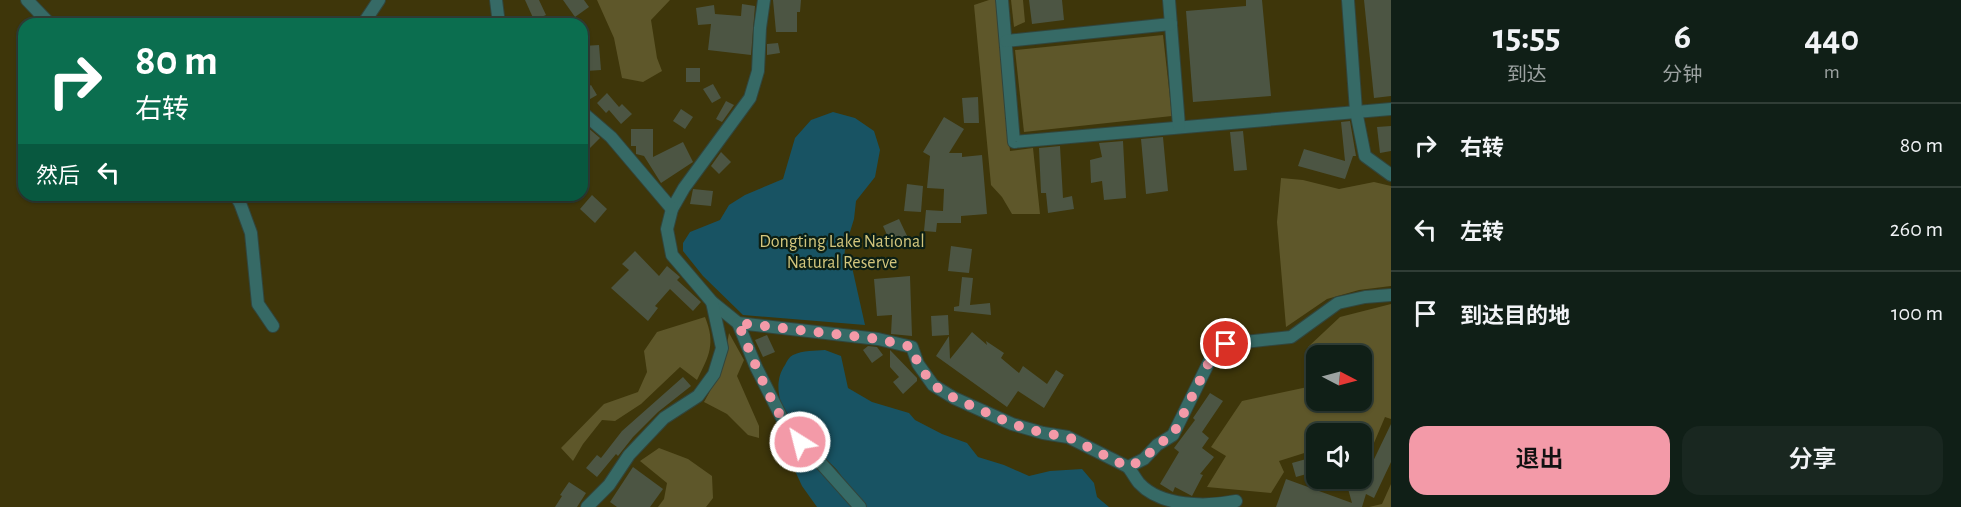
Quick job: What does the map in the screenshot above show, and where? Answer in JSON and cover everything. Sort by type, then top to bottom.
[{"type":"street","points":[[27,0],[44,18]]},
{"type":"street","points":[[367,18],[379,0]]},
{"type":"street","points":[[496,0],[498,18]]},
{"type":"street","points":[[764,0],[758,71],[750,98],[684,188],[672,209],[668,229],[672,255],[711,303],[738,323],[878,339],[912,347],[918,364],[933,385],[954,398],[1012,424],[1068,437],[1128,467],[1138,483],[1155,496],[1183,504],[1224,504],[1236,501]]},
{"type":"street","points":[[1002,0],[1014,142],[1391,108]]},
{"type":"street","points":[[1169,0],[1179,126]]},
{"type":"street","points":[[1348,0],[1356,111],[1365,156],[1391,175]]},
{"type":"street","points":[[1005,41],[1171,24]]},
{"type":"street","points":[[588,117],[611,136],[672,209]]},
{"type":"street","points":[[239,201],[251,233],[258,304],[273,326]]},
{"type":"street","points":[[1128,467],[1144,459],[1157,445],[1173,435],[1215,350],[1226,344],[1291,337],[1338,303],[1365,297],[1391,295]]},
{"type":"street","points":[[587,507],[609,485],[629,455],[664,418],[698,396],[714,374],[722,348],[711,303]]},
{"type":"street","points":[[738,323],[756,367],[789,432],[810,451],[860,507]]},
{"type":"green space","name":"Dongting Lake National Natural Reserve","points":[[0,0],[1391,0],[1391,507],[0,507]]},
{"type":"shaded area","points":[[597,0],[670,0],[651,20],[657,58],[662,71],[643,82],[622,78],[614,38]]},
{"type":"shaded area","points":[[996,0],[1010,151],[1033,148],[1040,214],[1012,214],[1002,197],[991,185],[974,5]]},
{"type":"shaded area","points":[[1011,0],[1023,0],[1025,22],[1014,27]]},
{"type":"shaded area","points":[[1163,35],[1172,116],[1024,132],[1015,50]]},
{"type":"shaded area","points":[[1281,178],[1303,180],[1339,189],[1374,182],[1391,186],[1391,286],[1359,290],[1327,299],[1286,327],[1277,222]]},
{"type":"shaded area","points":[[1391,304],[1391,419],[1385,417],[1372,448],[1372,423],[1306,423],[1306,452],[1279,461],[1284,472],[1271,493],[1207,487],[1226,456],[1211,447],[1242,401],[1306,387],[1306,411],[1372,411],[1372,345],[1310,345],[1340,317]]},
{"type":"shaded area","points":[[705,317],[710,335],[710,350],[697,380],[680,367],[641,404],[615,421],[602,420],[573,461],[561,448],[604,404],[638,392],[647,372],[644,351],[657,332]]},
{"type":"shaded area","points":[[729,333],[744,360],[737,376],[759,426],[759,438],[748,435],[727,414],[704,402],[720,369]]},
{"type":"shaded area","points":[[659,448],[688,459],[712,476],[713,498],[706,507],[658,507],[664,499],[667,483],[640,461]]},
{"type":"shaded area","points":[[1391,484],[1391,507],[1369,507],[1382,504]]},
{"type":"water","points":[[833,112],[855,118],[874,131],[880,150],[875,177],[856,201],[854,219],[845,248],[844,262],[852,267],[865,325],[743,315],[703,276],[683,251],[683,243],[690,232],[720,220],[729,205],[745,195],[783,179],[795,138],[811,120]]},
{"type":"water","points":[[825,350],[841,356],[848,388],[872,402],[909,413],[915,420],[942,434],[967,443],[978,457],[1029,476],[1050,471],[1082,469],[1094,483],[1097,497],[1109,507],[864,507],[833,466],[802,440],[781,404],[780,374],[789,358],[801,352]]},
{"type":"water","points":[[799,459],[816,466],[823,472],[852,507],[817,507],[796,473]]},
{"type":"building","points":[[525,0],[539,0],[546,15],[533,18]]},
{"type":"building","points":[[563,0],[584,0],[589,7],[575,17]]},
{"type":"building","points":[[773,0],[801,0],[800,12],[797,12],[797,32],[776,32]]},
{"type":"building","points":[[1029,0],[1062,0],[1064,20],[1032,24]]},
{"type":"building","points":[[1246,0],[1262,0],[1271,96],[1193,102],[1186,11],[1246,6]]},
{"type":"building","points":[[1364,0],[1391,0],[1391,96],[1374,98]]},
{"type":"building","points":[[742,4],[755,6],[751,55],[708,50],[711,24],[698,25],[696,8],[714,5],[715,14],[741,16]]},
{"type":"building","points":[[778,43],[780,53],[767,55],[767,44]]},
{"type":"building","points":[[599,45],[601,70],[588,71],[588,46]]},
{"type":"building","points":[[686,68],[700,68],[700,82],[686,82]]},
{"type":"building","points":[[713,84],[721,98],[712,103],[703,89]]},
{"type":"building","points":[[591,85],[597,95],[588,100],[588,87]]},
{"type":"building","points":[[607,93],[619,107],[622,104],[632,114],[621,124],[609,110],[606,113],[597,103]]},
{"type":"building","points":[[978,97],[979,123],[964,123],[962,98]]},
{"type":"building","points":[[726,101],[734,105],[722,122],[716,119]]},
{"type":"building","points":[[681,109],[693,117],[685,129],[673,121]]},
{"type":"building","points":[[944,117],[964,129],[949,153],[962,153],[962,157],[982,155],[987,214],[961,216],[961,223],[937,223],[936,232],[924,231],[926,210],[943,211],[944,189],[927,188],[930,156],[923,152]]},
{"type":"building","points":[[1350,121],[1356,156],[1353,156],[1345,179],[1298,166],[1304,149],[1345,161],[1341,122]]},
{"type":"building","points":[[1391,126],[1391,151],[1380,153],[1377,127]]},
{"type":"building","points":[[588,128],[600,138],[588,150]]},
{"type":"building","points":[[631,129],[653,129],[653,157],[683,142],[693,162],[661,183],[644,156],[636,154],[636,146],[631,146]]},
{"type":"building","points":[[1243,131],[1247,170],[1234,171],[1230,132]]},
{"type":"building","points":[[1163,137],[1168,191],[1146,194],[1141,139]]},
{"type":"building","points":[[1123,141],[1126,198],[1104,200],[1102,181],[1091,183],[1090,160],[1102,157],[1099,143]]},
{"type":"building","points":[[1060,146],[1063,198],[1072,196],[1074,209],[1048,213],[1046,193],[1041,193],[1039,148]]},
{"type":"building","points":[[721,152],[731,162],[719,174],[711,166]]},
{"type":"building","points":[[907,184],[923,186],[921,212],[904,211]]},
{"type":"building","points":[[693,189],[713,191],[711,206],[690,204]]},
{"type":"building","points":[[592,195],[607,209],[595,223],[580,209]]},
{"type":"building","points":[[899,219],[908,238],[892,246],[883,226]]},
{"type":"building","points":[[951,246],[972,249],[969,273],[948,271]]},
{"type":"building","points":[[635,251],[659,276],[667,266],[680,277],[677,280],[701,302],[693,311],[670,289],[655,306],[658,308],[648,321],[611,288],[629,270],[622,264]]},
{"type":"building","points":[[910,276],[912,336],[891,334],[892,315],[877,316],[874,279]]},
{"type":"building","points":[[962,277],[973,278],[970,305],[990,303],[991,315],[954,311],[954,307],[959,306]]},
{"type":"building","points":[[948,315],[949,335],[932,336],[931,316]]},
{"type":"building","points":[[972,332],[987,345],[986,341],[1004,353],[1001,358],[1019,373],[1023,366],[1047,384],[1056,370],[1064,375],[1044,408],[1018,391],[1007,407],[936,356],[949,336],[950,359]]},
{"type":"building","points":[[767,335],[775,352],[763,357],[755,340]]},
{"type":"building","points":[[868,346],[877,347],[883,355],[872,363],[863,350]]},
{"type":"building","points":[[890,350],[917,378],[917,381],[903,394],[893,382],[899,377],[890,367]]},
{"type":"building","points":[[683,377],[691,386],[658,412],[618,456],[616,454],[597,477],[586,468],[597,455],[601,458],[622,431]]},
{"type":"building","points":[[1210,393],[1223,401],[1202,432],[1209,438],[1202,448],[1214,457],[1200,474],[1203,475],[1192,496],[1175,487],[1173,492],[1160,484],[1179,452],[1174,448],[1195,420],[1193,418]]},
{"type":"building","points":[[1391,424],[1391,462],[1374,498],[1366,494],[1362,507],[1276,507],[1286,479],[1306,486],[1306,489],[1314,489],[1352,503],[1348,489],[1372,489],[1372,463]]},
{"type":"building","points":[[1306,459],[1306,474],[1296,477],[1292,463]]},
{"type":"building","points":[[633,467],[663,489],[650,507],[617,507],[610,502]]},
{"type":"building","points":[[569,482],[586,493],[577,507],[555,507],[562,496],[560,495]]},
{"type":"route","points":[[800,442],[789,432],[756,367],[738,323],[878,339],[912,347],[918,364],[933,385],[954,398],[1012,424],[1068,437],[1128,467],[1144,459],[1157,445],[1173,435],[1215,350],[1226,344]]}]
